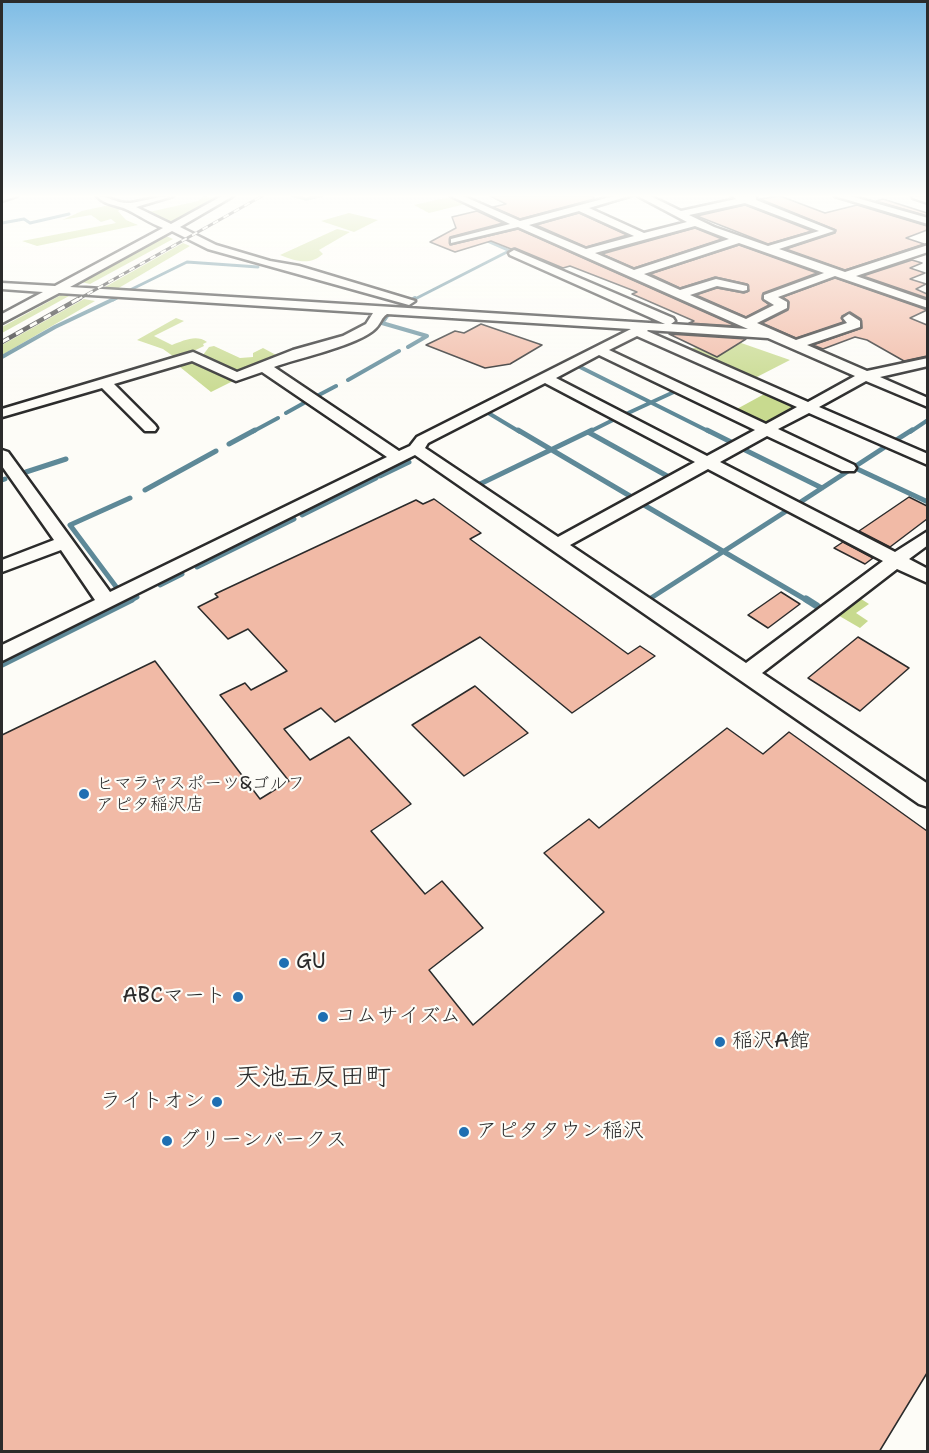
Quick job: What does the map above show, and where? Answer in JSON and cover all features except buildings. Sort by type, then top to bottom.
[{"type":"street","points":[[2,319],[107,264]]},
{"type":"street","points":[[268,264],[295,268],[436,308],[443,313]]},
{"type":"street","points":[[539,264],[686,328]]},
{"type":"street","points":[[610,264],[927,403]]},
{"type":"street","points":[[634,274],[666,264]]},
{"type":"street","points":[[698,264],[703,266]]},
{"type":"street","points":[[811,264],[927,305]]},
{"type":"street","points":[[746,324],[783,305],[768,297],[874,264]]},
{"type":"street","points":[[680,294],[716,282],[743,288]]},
{"type":"street","points":[[2,286],[386,309],[643,328],[686,328],[770,334]]},
{"type":"street","points":[[887,304],[906,297]]},
{"type":"street","points":[[2,413],[193,356],[236,377],[298,353],[348,339],[371,326],[375,317],[386,309]]},
{"type":"street","points":[[795,345],[856,324],[849,318]]},
{"type":"street","points":[[2,654],[416,449],[422,440],[643,328]]},
{"type":"street","points":[[643,328],[808,407],[927,460]]},
{"type":"street","points":[[600,351],[848,468]]},
{"type":"street","points":[[556,545],[865,375],[927,362]]},
{"type":"street","points":[[263,366],[398,458]]},
{"type":"street","points":[[546,378],[927,576]]},
{"type":"street","points":[[104,382],[150,428]]},
{"type":"street","points":[[416,449],[927,797]]},
{"type":"street","points":[[2,455],[107,602]]},
{"type":"street","points":[[745,675],[927,536]]},
{"type":"street","points":[[2,566],[64,543]]},
{"type":"green space","points":[[115,264],[127,264],[90,284],[81,282]]},
{"type":"green space","points":[[146,264],[160,264],[117,289],[105,287]]},
{"type":"green space","points":[[61,295],[69,296],[2,333],[2,327]]},
{"type":"green space","points":[[84,299],[95,301],[2,355],[2,345]]},
{"type":"green space","points":[[176,318],[184,321],[154,336],[172,345],[190,339],[203,340],[207,342],[203,344],[204,346],[177,359],[163,349],[137,340]]},
{"type":"green space","points":[[724,337],[790,360],[751,380],[685,351]]},
{"type":"green space","points":[[214,346],[240,358],[253,357],[253,353],[263,348],[278,356],[234,372],[203,355],[209,347]]},
{"type":"green space","points":[[193,359],[233,381],[211,392],[175,363]]},
{"type":"green space","points":[[768,392],[796,407],[765,424],[735,410]]},
{"type":"green space","points":[[858,597],[869,604],[856,613],[868,621],[860,628],[836,614]]},
{"type":"waterway","points":[[130,290],[183,264]]},
{"type":"waterway","points":[[213,264],[258,267]]},
{"type":"waterway","points":[[413,300],[484,264]]},
{"type":"waterway","points":[[113,300],[118,297]]},
{"type":"waterway","points":[[2,357],[55,327],[116,298]]},
{"type":"waterway","points":[[389,313],[382,323],[427,336],[408,347]]},
{"type":"waterway","points":[[348,380],[399,351]]},
{"type":"waterway","points":[[576,365],[651,402]]},
{"type":"waterway","points":[[317,396],[336,386]]},
{"type":"waterway","points":[[651,402],[676,391]]},
{"type":"waterway","points":[[626,414],[651,402]]},
{"type":"waterway","points":[[651,402],[710,432]]},
{"type":"waterway","points":[[286,413],[304,403]]},
{"type":"waterway","points":[[485,411],[520,432]]},
{"type":"waterway","points":[[252,432],[278,418]]},
{"type":"waterway","points":[[589,432],[615,419]]},
{"type":"waterway","points":[[910,432],[928,420]]},
{"type":"waterway","points":[[229,444],[255,430]]},
{"type":"waterway","points":[[518,430],[551,450]]},
{"type":"waterway","points":[[551,450],[592,430]]},
{"type":"waterway","points":[[707,430],[731,442]]},
{"type":"waterway","points":[[893,442],[912,430]]},
{"type":"waterway","points":[[588,432],[669,477]]},
{"type":"waterway","points":[[854,467],[888,445]]},
{"type":"waterway","points":[[743,449],[822,488]]},
{"type":"waterway","points":[[480,484],[551,450]]},
{"type":"waterway","points":[[551,450],[630,496]]},
{"type":"waterway","points":[[145,490],[216,451]]},
{"type":"waterway","points":[[26,472],[66,459]]},
{"type":"waterway","points":[[380,476],[409,462]]},
{"type":"waterway","points":[[799,503],[854,467]]},
{"type":"waterway","points":[[854,467],[928,502]]},
{"type":"waterway","points":[[302,515],[376,478]]},
{"type":"waterway","points":[[117,588],[70,525],[130,498]]},
{"type":"waterway","points":[[644,505],[723,551]]},
{"type":"waterway","points":[[723,551],[788,510]]},
{"type":"waterway","points":[[197,567],[294,519]]},
{"type":"waterway","points":[[651,598],[723,551]]},
{"type":"waterway","points":[[723,551],[808,601]]},
{"type":"waterway","points":[[160,585],[182,574]]},
{"type":"waterway","points":[[129,601],[137,597]]},
{"type":"waterway","points":[[2,664],[132,599]]},
{"type":"waterway","points":[[806,599],[817,606]]},
{"type":"railway","points":[[77,300],[141,264]]},
{"type":"railway","points":[[2,342],[80,298]]},
{"type":"place","name":"ヒマラヤスポーツ&ゴルフ アピタ稲沢店","points":[[84,794]]},
{"type":"place","name":"GU","points":[[284,963]]},
{"type":"place","name":"ABCマート","points":[[238,997]]},
{"type":"place","name":"コムサイズム","points":[[323,1017]]},
{"type":"place","name":"稲沢A館","points":[[720,1042]]},
{"type":"place","name":"ライトオン","points":[[217,1102]]},
{"type":"place","name":"アピタタウン稲沢","points":[[464,1132]]},
{"type":"place","name":"グリーンパークス","points":[[167,1141]]},
{"type":"district","name":"天池五反田町","points":[[313,1078]]}]
